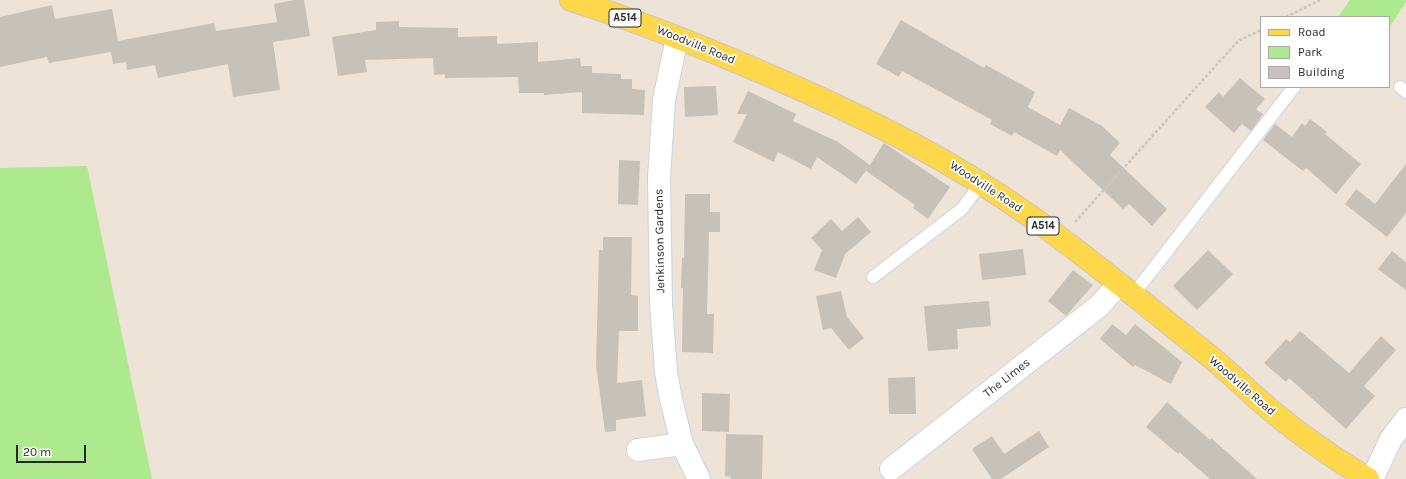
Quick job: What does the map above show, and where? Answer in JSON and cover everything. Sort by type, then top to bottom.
[{"type":"main road","name":"Woodville Road","points":[[571,0],[677,38],[821,98],[944,160],[981,183],[1060,239],[1214,360],[1283,421],[1320,450],[1368,479]]},
{"type":"street","name":"Jenkinson Gardens","points":[[677,38],[664,100],[659,193],[661,302],[666,372],[682,444],[699,479]]},
{"type":"street","name":"The Limes","points":[[890,469],[1099,306],[1126,290]]},
{"type":"street","points":[[1372,479],[1392,439],[1406,419]]},
{"type":"street","points":[[638,450],[682,444]]},
{"type":"lane","points":[[1126,290],[1293,88]]},
{"type":"lane","points":[[873,277],[962,209],[981,183]]},
{"type":"path","points":[[1288,16],[1320,0]]},
{"type":"path","points":[[1060,239],[1238,41],[1260,30]]},
{"type":"green space","points":[[1350,0],[1406,0],[1390,26],[1390,16],[1339,16]]},
{"type":"green space","points":[[87,166],[152,479],[0,479],[0,168]]},
{"type":"building","points":[[294,0],[304,0],[310,36],[273,42],[280,90],[233,97],[228,64],[158,78],[155,65],[127,70],[126,62],[113,64],[111,52],[49,63],[47,57],[0,67],[0,17],[52,5],[55,19],[112,9],[118,41],[214,23],[216,31],[277,22],[274,4]]},
{"type":"building","points":[[901,20],[984,68],[986,65],[1035,92],[1028,107],[1060,125],[1069,108],[1102,126],[1120,143],[1110,155],[1167,209],[1152,226],[1129,204],[1123,209],[1060,150],[1057,156],[1014,132],[1012,136],[990,124],[992,120],[902,71],[899,77],[876,64]]},
{"type":"building","points":[[399,21],[399,27],[458,28],[458,37],[497,36],[497,44],[538,42],[538,62],[580,58],[581,66],[592,66],[592,73],[621,74],[621,79],[632,79],[632,89],[645,90],[644,115],[582,113],[582,92],[544,95],[544,93],[519,93],[518,77],[445,78],[445,74],[434,75],[433,58],[365,60],[367,72],[338,76],[332,37],[376,30],[376,22]]},
{"type":"building","points":[[1240,78],[1265,99],[1256,109],[1263,114],[1251,131],[1242,124],[1234,133],[1205,107],[1219,92],[1223,97]]},
{"type":"building","points":[[716,86],[718,115],[685,117],[684,87]]},
{"type":"building","points":[[748,91],[796,114],[793,121],[838,142],[870,165],[856,184],[817,157],[811,169],[778,152],[774,162],[733,142],[747,114],[737,114]]},
{"type":"building","points":[[1310,119],[1327,132],[1325,134],[1361,164],[1336,194],[1306,168],[1303,171],[1263,140],[1275,124],[1292,137],[1302,123],[1305,126]]},
{"type":"building","points":[[884,143],[950,187],[928,219],[913,208],[915,205],[866,171]]},
{"type":"building","points":[[619,160],[640,161],[638,205],[618,204]]},
{"type":"building","points":[[1406,164],[1406,213],[1387,237],[1345,204],[1356,189],[1375,204]]},
{"type":"building","points":[[685,194],[710,194],[710,212],[720,212],[720,232],[709,232],[707,314],[714,314],[713,353],[682,352],[683,288],[681,288],[682,258],[684,258]]},
{"type":"building","points":[[858,217],[871,232],[845,254],[836,278],[814,270],[822,250],[811,238],[831,219],[842,231]]},
{"type":"building","points":[[603,237],[632,237],[631,295],[638,296],[638,331],[619,331],[617,383],[642,380],[646,416],[616,420],[616,431],[605,432],[596,365],[599,250],[603,250]]},
{"type":"building","points":[[1023,249],[1026,275],[982,280],[979,254]]},
{"type":"building","points":[[1208,250],[1233,274],[1197,310],[1173,286]]},
{"type":"building","points":[[1392,251],[1406,262],[1406,290],[1378,269]]},
{"type":"building","points":[[1073,270],[1093,285],[1066,316],[1048,301]]},
{"type":"building","points":[[841,291],[847,317],[864,338],[849,350],[831,328],[823,330],[816,296]]},
{"type":"building","points":[[989,301],[991,326],[957,329],[958,349],[928,351],[924,306]]},
{"type":"building","points":[[1112,324],[1126,335],[1135,324],[1182,362],[1171,384],[1135,365],[1133,367],[1100,339]]},
{"type":"building","points":[[1300,331],[1349,373],[1381,336],[1396,350],[1364,386],[1375,396],[1346,429],[1289,378],[1286,382],[1264,363],[1286,339],[1290,342]]},
{"type":"building","points":[[915,377],[916,414],[889,414],[888,378]]},
{"type":"building","points":[[702,393],[730,394],[729,432],[702,431]]},
{"type":"building","points":[[1167,402],[1210,440],[1211,438],[1257,479],[1210,479],[1179,452],[1178,454],[1146,427]]},
{"type":"building","points":[[1039,431],[1049,447],[1001,479],[992,479],[972,449],[992,436],[1004,454]]},
{"type":"building","points":[[726,434],[763,435],[762,479],[731,479],[731,477],[725,476]]}]
